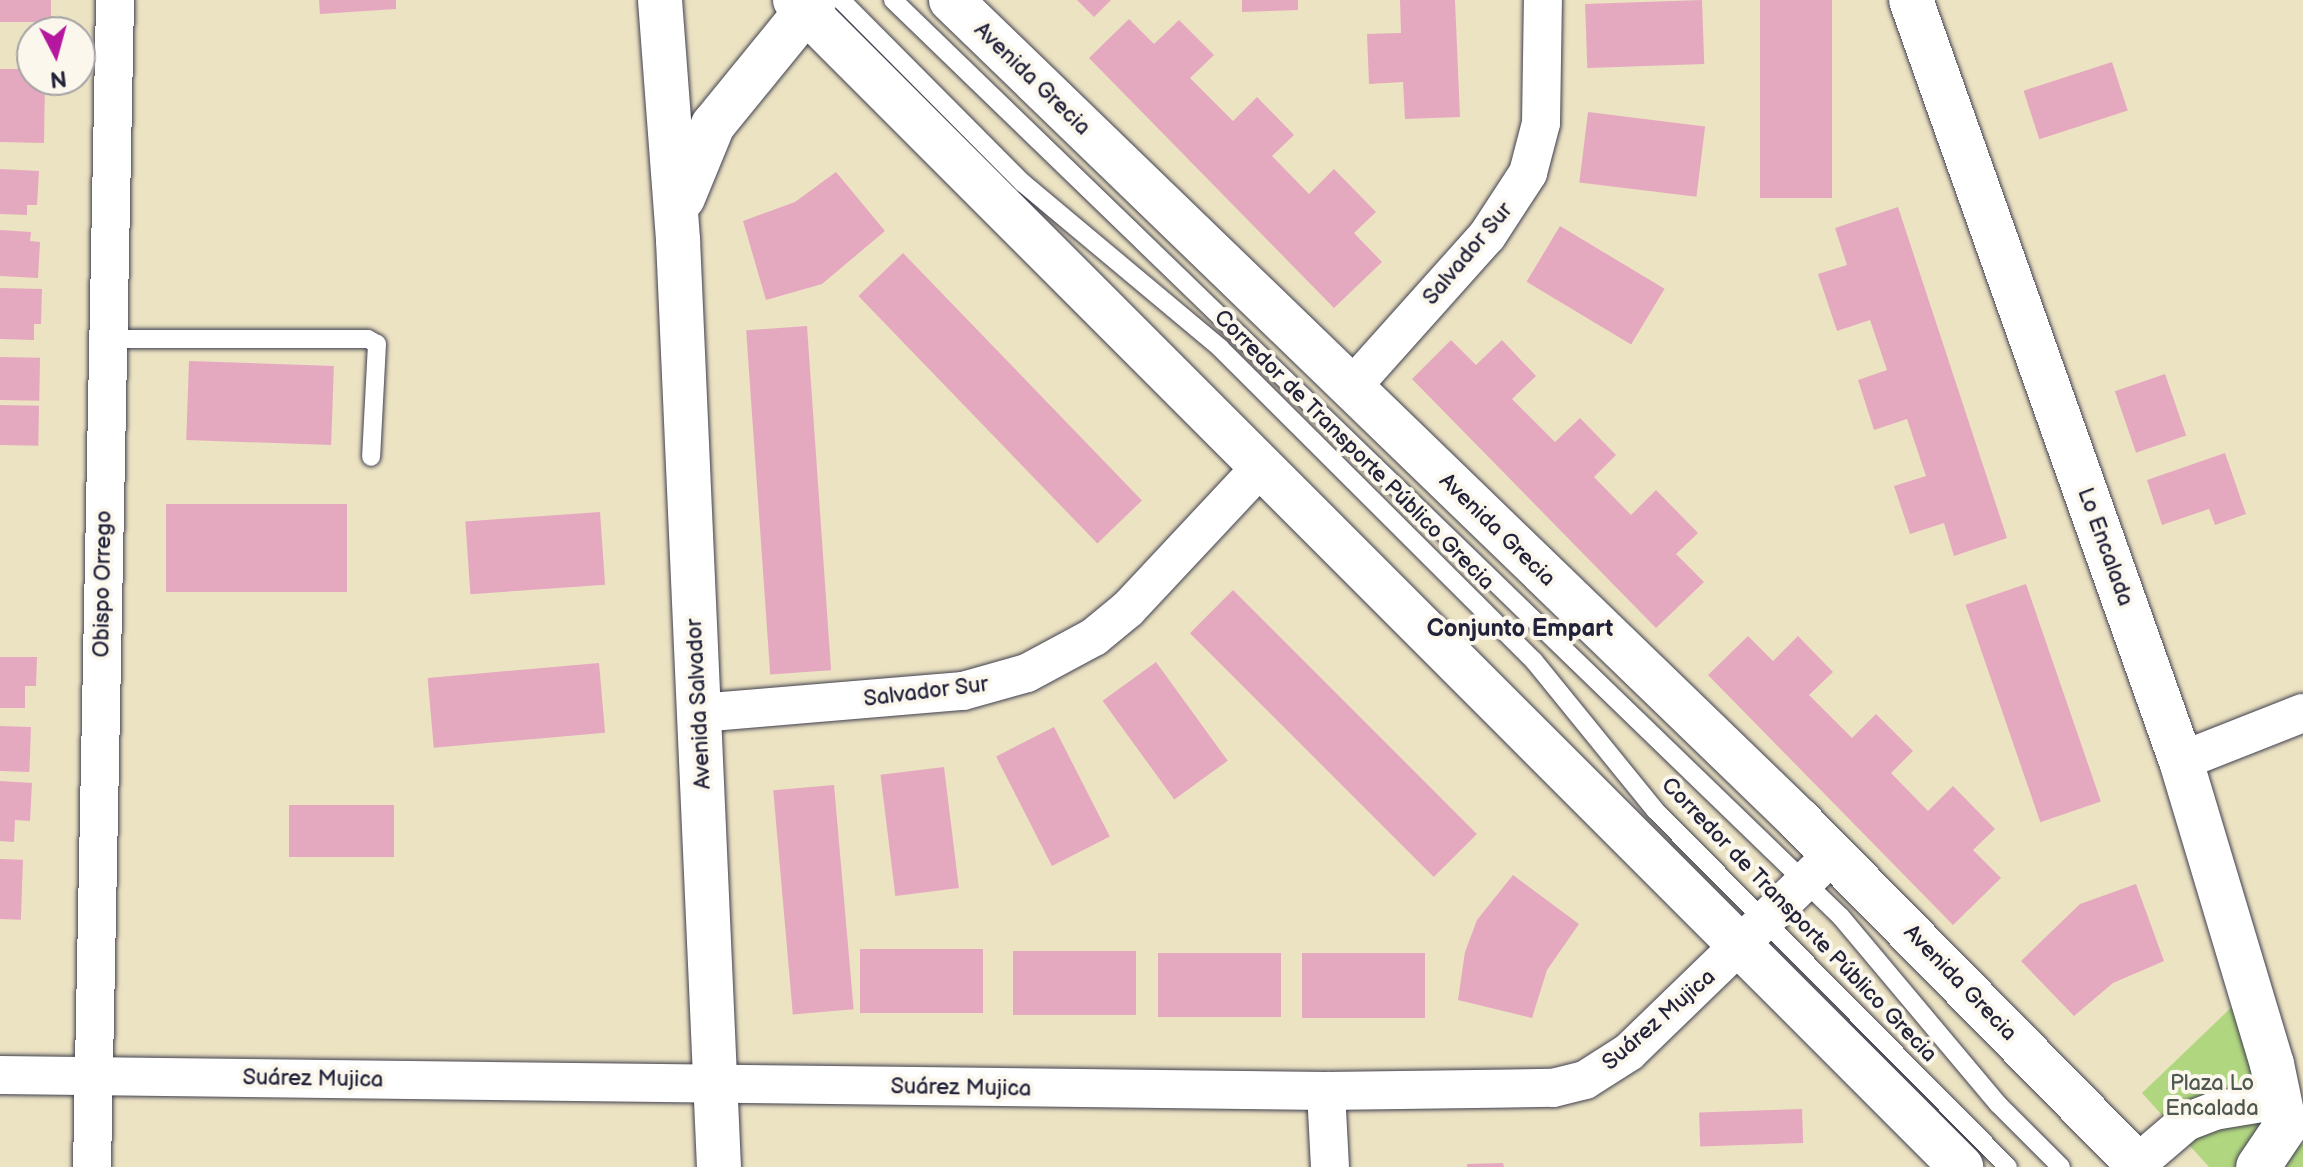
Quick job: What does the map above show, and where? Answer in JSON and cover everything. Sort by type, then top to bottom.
[{"type":"main road","name":"Avenida Salvador","points":[[660,0],[678,240],[719,1167]]},
{"type":"main road","name":"Avenida Grecia","points":[[951,0],[1350,389],[1819,869],[2139,1166]]},
{"type":"main road","name":"Lo Encalada","points":[[1911,0],[2181,761],[2289,1117]]},
{"type":"main road","name":"Avenida Salvador","points":[[678,240],[682,203],[703,142],[739,89],[814,3]]},
{"type":"main road","points":[[814,3],[1262,466],[1753,934],[1961,1167]]},
{"type":"main road","points":[[2258,1167],[2289,1117]]},
{"type":"street","name":"Obispo Orrego","points":[[92,1167],[115,0]]},
{"type":"street","name":"Salvador Sur","points":[[1350,389],[1487,236],[1528,173],[1541,123],[1543,0]]},
{"type":"street","name":"Salvador Sur","points":[[699,713],[963,691],[1027,673],[1094,637],[1128,609],[1262,466]]},
{"type":"street","points":[[2181,761],[2303,713]]},
{"type":"street","name":"Suárez Mujica","points":[[0,1075],[716,1085],[1527,1091],[1585,1080],[1629,1052],[1819,869]]},
{"type":"street","points":[[1326,1091],[1330,1167]]},
{"type":"street","points":[[2139,1166],[2186,1122],[2214,1111],[2289,1117]]},
{"type":"lane","name":"Corredor de Transporte Público Grecia","points":[[893,0],[1819,869],[1860,939],[1998,1104],[2061,1167]]},
{"type":"lane","name":"Corredor de Transporte Público Grecia","points":[[814,3],[1220,348],[1534,661],[1753,934],[2008,1167]]},
{"type":"lane","points":[[107,339],[368,339],[377,344],[371,457]]},
{"type":"green space","name":"Plaza Lo Encalada","points":[[2236,1003],[2280,1150],[2303,1144],[2303,1167],[2209,1167],[2142,1093]]},
{"type":"building","points":[[0,0],[51,0],[51,16],[16,16],[16,22],[0,22]]},
{"type":"building","points":[[319,0],[396,0],[396,9],[320,14]]},
{"type":"building","points":[[1077,0],[1111,0],[1094,17]]},
{"type":"building","points":[[1242,0],[1298,0],[1298,10],[1242,12]]},
{"type":"building","points":[[1400,0],[1455,0],[1460,117],[1405,119],[1403,82],[1369,84],[1367,34],[1401,33]]},
{"type":"building","points":[[1702,0],[1704,64],[1587,68],[1585,4]]},
{"type":"building","points":[[1760,0],[1832,0],[1832,198],[1760,198]]},
{"type":"building","points":[[1129,19],[1154,44],[1179,20],[1214,55],[1190,78],[1233,121],[1257,97],[1294,135],[1272,156],[1309,194],[1334,169],[1376,212],[1354,233],[1382,262],[1334,308],[1089,58]]},
{"type":"building","points":[[2112,62],[2128,111],[2039,139],[2024,91]]},
{"type":"building","points":[[0,69],[16,69],[16,96],[45,96],[44,143],[0,142]]},
{"type":"building","points":[[1588,112],[1705,126],[1696,197],[1579,182]]},
{"type":"building","points":[[0,169],[39,171],[37,205],[27,205],[27,215],[0,214]]},
{"type":"building","points":[[836,172],[885,231],[822,284],[766,300],[743,221],[795,202]]},
{"type":"building","points":[[1898,207],[2007,538],[1954,556],[1944,523],[1910,534],[1894,486],[1926,476],[1907,419],[1874,430],[1858,380],[1887,370],[1870,320],[1837,331],[1818,274],[1847,265],[1835,228]]},
{"type":"building","points":[[1560,226],[1665,289],[1631,345],[1527,282]]},
{"type":"building","points":[[0,230],[31,232],[30,241],[40,242],[38,278],[0,276]]},
{"type":"building","points":[[903,253],[1142,500],[1097,544],[858,296]]},
{"type":"building","points":[[0,288],[42,289],[41,324],[34,324],[34,340],[0,339]]},
{"type":"building","points":[[807,326],[831,670],[770,674],[746,330]]},
{"type":"building","points":[[1451,340],[1476,365],[1502,340],[1536,376],[1512,399],[1555,442],[1580,418],[1616,455],[1594,477],[1631,515],[1656,490],[1698,533],[1676,554],[1704,582],[1656,628],[1412,379]]},
{"type":"building","points":[[0,357],[40,358],[39,401],[0,400]]},
{"type":"building","points":[[189,361],[334,366],[331,445],[186,440]]},
{"type":"building","points":[[2165,374],[2186,435],[2136,453],[2115,391]]},
{"type":"building","points":[[0,405],[39,406],[38,446],[0,445]]},
{"type":"building","points":[[2225,453],[2246,514],[2215,525],[2209,509],[2162,525],[2147,480]]},
{"type":"building","points":[[166,504],[347,504],[347,592],[166,592]]},
{"type":"building","points":[[600,512],[605,585],[470,594],[465,521]]},
{"type":"building","points":[[2026,584],[2101,801],[2040,822],[1965,605]]},
{"type":"building","points":[[1233,590],[1477,834],[1434,877],[1190,633]]},
{"type":"building","points":[[1748,636],[1773,661],[1798,636],[1833,672],[1809,695],[1852,738],[1876,714],[1913,751],[1891,773],[1928,811],[1953,786],[1995,829],[1973,850],[2001,878],[1953,925],[1708,675]]},
{"type":"building","points":[[0,657],[37,657],[36,686],[25,686],[25,708],[0,708]]},
{"type":"building","points":[[1156,662],[1228,761],[1174,799],[1103,701]]},
{"type":"building","points":[[599,663],[605,733],[434,748],[428,678]]},
{"type":"building","points":[[0,726],[31,727],[29,772],[0,771]]},
{"type":"building","points":[[1054,727],[1110,837],[1052,866],[996,757]]},
{"type":"building","points":[[944,767],[959,888],[895,896],[880,775]]},
{"type":"building","points":[[0,781],[32,783],[30,821],[15,820],[14,842],[0,841]]},
{"type":"building","points":[[834,785],[854,1009],[793,1014],[773,790]]},
{"type":"building","points":[[289,805],[394,805],[394,857],[289,857]]},
{"type":"building","points":[[0,859],[23,860],[21,920],[0,919]]},
{"type":"building","points":[[1513,875],[1579,924],[1547,970],[1532,1018],[1458,1000],[1465,952],[1477,920]]},
{"type":"building","points":[[2136,884],[2164,961],[2113,983],[2074,1016],[2021,961],[2080,904]]},
{"type":"building","points":[[860,949],[983,949],[983,1013],[860,1013]]},
{"type":"building","points":[[1013,951],[1136,951],[1136,1015],[1013,1015]]},
{"type":"building","points":[[1158,953],[1281,953],[1281,1017],[1158,1017]]},
{"type":"building","points":[[1302,953],[1425,953],[1425,1018],[1302,1018]]},
{"type":"building","points":[[1802,1109],[1803,1143],[1700,1147],[1699,1113]]},
{"type":"building","points":[[1503,1163],[1504,1167],[1467,1167],[1467,1164]]},
{"type":"district","name":"Conjunto Empart","points":[[1520,629]]}]
